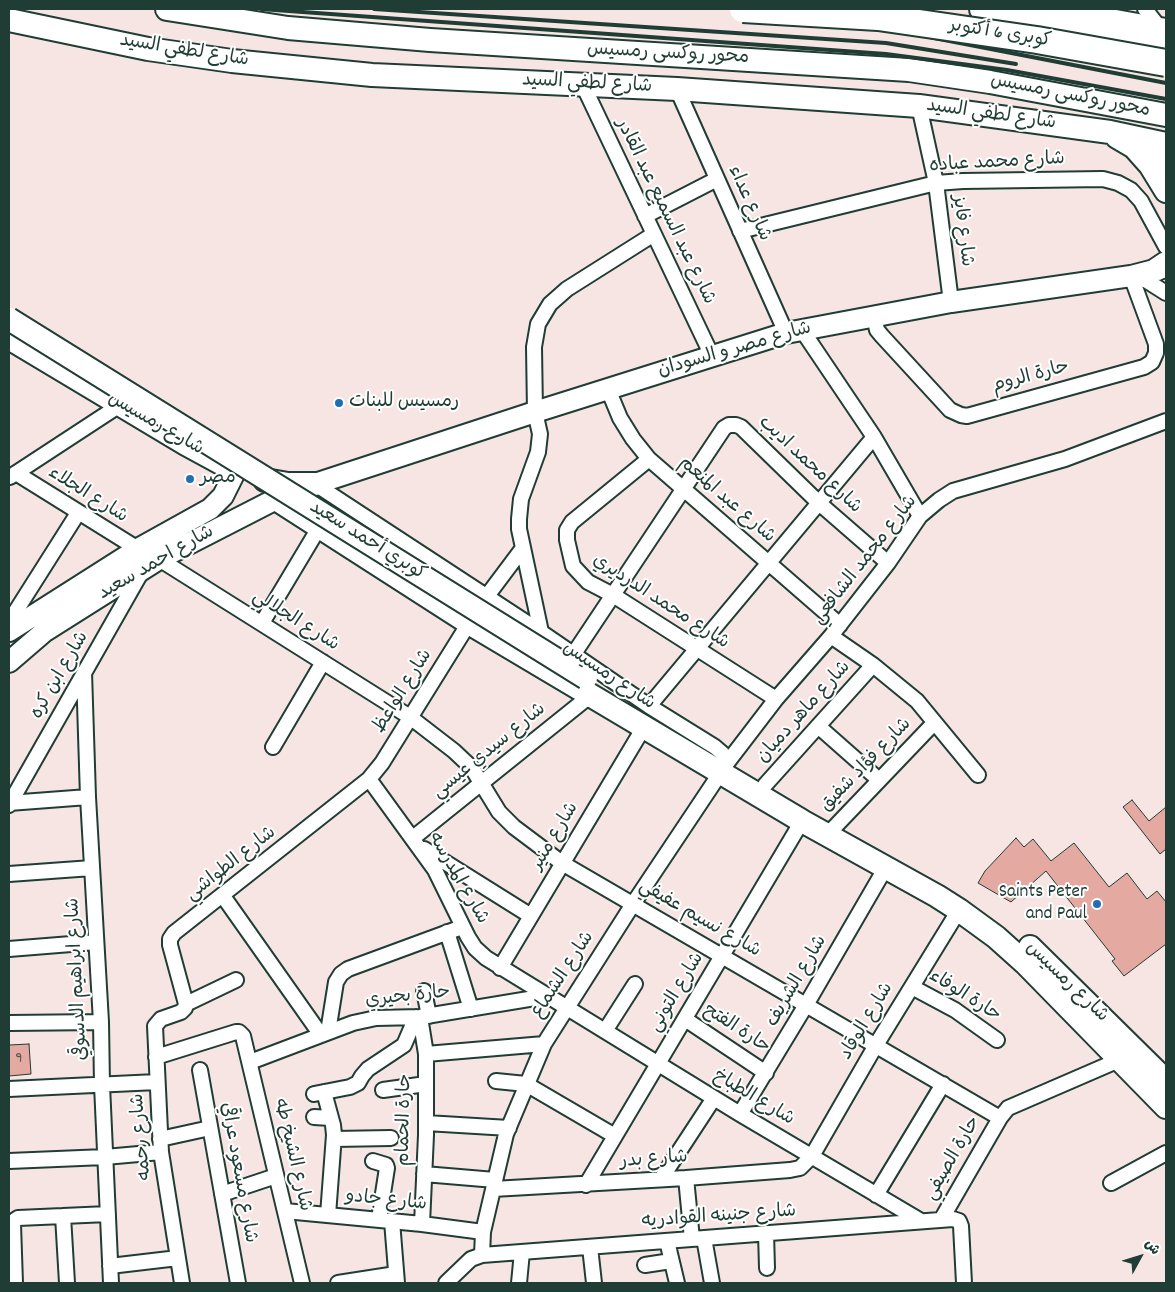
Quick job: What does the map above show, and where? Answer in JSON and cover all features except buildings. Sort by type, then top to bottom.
[{"type":"highway","name":"كوبرى 6 أكتوبر","points":[[743,9],[878,17],[1037,40],[1166,63]]},
{"type":"highway","name":"كوبرى 6 أكتوبر","points":[[983,9],[1164,34]]},
{"type":"main road","name":"محور روكسى رمسيس","points":[[167,9],[288,28],[430,40],[909,70],[990,82],[1166,115]]},
{"type":"main road","points":[[1054,9],[1083,12],[1164,34]]},
{"type":"main road","name":"شارع لطفي السيد","points":[[9,20],[148,49],[232,61],[372,75],[677,89],[919,106],[1110,132],[1166,144]]},
{"type":"main road","points":[[1110,132],[1134,147],[1150,165],[1166,191]]},
{"type":"main road","points":[[1135,138],[1151,150],[1166,168]]},
{"type":"main road","name":"شارع مصر و السودان","points":[[315,484],[535,412],[794,332],[951,302],[1151,270]]},
{"type":"main road","name":"كوبري أحمد سعيد","points":[[9,319],[588,686],[724,768]]},
{"type":"main road","name":"شارع رمسيس","points":[[9,338],[186,444],[236,470],[275,482],[315,484]]},
{"type":"main road","name":"شارع احمد سعيد","points":[[9,662],[45,631],[147,558],[210,509],[223,496],[236,470]]},
{"type":"main road","name":"شارع احمد سعيد","points":[[9,631],[147,558],[276,499],[315,484]]},
{"type":"main road","name":"شارع رمسيس","points":[[276,499],[469,623],[647,716],[802,821],[831,831],[954,890],[1014,933],[1166,1081]]},
{"type":"main road","points":[[9,653],[45,631]]},
{"type":"main road","name":"شارع رمسيس","points":[[724,768],[765,785],[886,867],[959,910],[996,937],[1025,963],[1166,1107]]},
{"type":"street","points":[[1145,9],[1164,34]]},
{"type":"street","name":"شارع عبد السميع عبد القادر","points":[[583,84],[712,356]]},
{"type":"street","name":"شارع عداء","points":[[677,89],[740,231],[794,332],[874,437],[920,516]]},
{"type":"street","name":"شارع فايز","points":[[919,106],[936,183],[951,302]]},
{"type":"street","points":[[645,216],[717,179]]},
{"type":"street","name":"شارع محمد عباده","points":[[740,231],[936,183],[1103,179],[1118,183],[1131,190],[1141,201],[1166,247]]},
{"type":"street","points":[[541,632],[519,528],[519,509],[538,452],[540,434],[535,412],[534,347],[538,324],[550,304],[568,289],[654,234]]},
{"type":"street","points":[[1151,270],[1166,293]]},
{"type":"street","name":"حارة الروم","points":[[874,316],[882,336],[950,410],[967,416],[1144,367],[1152,362],[1156,353],[1156,344],[1151,270]]},
{"type":"street","name":"شارع عبد المنعم","points":[[608,389],[620,418],[633,439],[650,459],[840,624]]},
{"type":"street","points":[[12,476],[120,405]]},
{"type":"street","name":"شارع محمد الشافعي","points":[[724,768],[776,699],[831,636],[888,563],[920,516],[939,500],[953,491],[1065,459],[1166,421]]},
{"type":"street","name":"شارع محمد اديب","points":[[684,490],[724,428],[736,425],[741,427],[819,503],[888,563]]},
{"type":"street","name":"شارع منير","points":[[500,968],[647,716],[697,649],[874,437]]},
{"type":"street","name":"شارع محمد الدرديري","points":[[650,459],[572,522],[567,530],[567,540],[573,566],[588,582],[613,595],[776,699]]},
{"type":"street","name":"شارع الجلاء","points":[[12,476],[78,513],[147,558]]},
{"type":"street","name":"شارع رمسيس","points":[[315,484],[541,632],[573,655],[647,716]]},
{"type":"street","points":[[573,655],[684,490]]},
{"type":"street","points":[[9,622],[78,513]]},
{"type":"street","points":[[262,623],[320,526]]},
{"type":"street","points":[[487,596],[523,548]]},
{"type":"street","name":"شارع الجلالي","points":[[147,558],[262,623],[410,717]]},
{"type":"street","name":"شارع ابن كره","points":[[9,804],[147,558]]},
{"type":"street","name":"شارع الواعظ","points":[[370,779],[382,763],[469,623]]},
{"type":"street","points":[[831,636],[873,665],[917,701],[978,775]]},
{"type":"street","points":[[273,746],[323,662]]},
{"type":"street","name":"شارع ماهر دميان","points":[[765,785],[873,665]]},
{"type":"street","name":"شارع ابراهيم الدسوقي","points":[[84,672],[88,797],[101,1022],[111,1283]]},
{"type":"street","name":"شارع سيدي عيسي","points":[[416,842],[588,686]]},
{"type":"street","name":"شارع نسيم عفيفي","points":[[410,717],[454,751],[472,768],[499,812],[514,827],[562,863],[1000,1118]]},
{"type":"street","name":"شارع فؤاد شفيق","points":[[831,831],[934,723]]},
{"type":"street","points":[[818,726],[878,780]]},
{"type":"street","name":"شارع الشماع","points":[[482,1256],[483,1232],[508,1128],[544,1044],[633,904],[724,768]]},
{"type":"street","name":"شارع المدرسه","points":[[370,779],[435,870],[462,927],[475,948],[500,968],[547,996]]},
{"type":"street","name":"شارع الطواشي","points":[[186,1004],[170,945],[170,938],[174,933],[370,779]]},
{"type":"street","points":[[9,804],[88,797]]},
{"type":"street","name":"شارع التوني","points":[[586,1185],[802,821]]},
{"type":"street","points":[[416,842],[531,916]]},
{"type":"street","name":"شارع الشريف","points":[[740,1114],[766,1073],[886,867]]},
{"type":"street","points":[[9,874],[92,868]]},
{"type":"street","points":[[223,896],[325,1034]]},
{"type":"street","name":"شارع الوقاد","points":[[812,1156],[876,1045],[959,910]]},
{"type":"street","points":[[325,1034],[336,982],[341,974],[356,965],[462,927]]},
{"type":"street","points":[[447,932],[471,1009]]},
{"type":"street","points":[[9,949],[96,942]]},
{"type":"street","points":[[186,1004],[236,980]]},
{"type":"street","points":[[605,1031],[634,984]]},
{"type":"street","name":"حارة الوفاء","points":[[912,987],[955,1010],[997,1040]]},
{"type":"street","name":"حارة الحمام","points":[[422,1224],[426,1124],[426,1054],[422,1017],[424,992]]},
{"type":"street","name":"حارة بحيري","points":[[250,1062],[353,1023],[376,1018],[422,1017],[547,996]]},
{"type":"street","name":"شارع الطباخ","points":[[547,996],[740,1114],[921,1221]]},
{"type":"street","name":"شارع رحمه","points":[[182,1283],[161,1145],[155,1026],[161,1019],[180,1012],[185,1008],[186,1004]]},
{"type":"street","points":[[328,1215],[334,1139],[331,1118],[319,1093],[350,1087],[358,1083],[368,1069],[404,1045],[422,1017]]},
{"type":"street","name":"حارة الفتح","points":[[685,1019],[766,1073]]},
{"type":"street","points":[[9,1023],[101,1022]]},
{"type":"street","name":"شارع الشيخ طه","points":[[156,1058],[236,1032],[242,1033],[302,1283]]},
{"type":"street","points":[[426,1054],[544,1044]]},
{"type":"street","name":"حارة الصيفي","points":[[941,1220],[1000,1118],[1008,1108],[1120,1060]]},
{"type":"street","name":"شارع مسعود عراقي","points":[[200,1070],[238,1283]]},
{"type":"street","points":[[496,1081],[526,1084],[615,1136]]},
{"type":"street","points":[[9,1089],[157,1082]]},
{"type":"street","points":[[383,1090],[426,1084]]},
{"type":"street","points":[[876,1195],[943,1084]]},
{"type":"street","points":[[661,1179],[714,1098]]},
{"type":"street","points":[[314,1118],[331,1118]]},
{"type":"street","points":[[426,1124],[508,1128]]},
{"type":"street","points":[[9,1161],[106,1158],[161,1145],[210,1128]]},
{"type":"street","points":[[334,1139],[391,1138]]},
{"type":"street","points":[[1111,1183],[1166,1154]]},
{"type":"street","name":"شارع بدر","points":[[424,1174],[494,1185],[586,1185],[796,1170],[812,1156]]},
{"type":"street","points":[[338,1283],[396,1279],[385,1220],[387,1168],[386,1165],[373,1161]]},
{"type":"street","points":[[222,1194],[276,1176]]},
{"type":"street","points":[[686,1178],[698,1238],[712,1283]]},
{"type":"street","name":"شارع جادو","points":[[285,1211],[385,1220],[483,1232]]},
{"type":"street","points":[[15,1283],[13,1224],[18,1218],[108,1214]]},
{"type":"street","points":[[63,1216],[67,1283]]},
{"type":"street","name":"شارع جنينه القوادريه","points":[[482,1256],[953,1219],[961,1226],[964,1283]]},
{"type":"street","points":[[766,1233],[767,1268]]},
{"type":"street","points":[[667,1241],[677,1283]]},
{"type":"street","points":[[590,1247],[594,1283]]},
{"type":"street","points":[[519,1283],[522,1252]]},
{"type":"street","points":[[446,1283],[471,1259],[482,1256]]},
{"type":"street","points":[[110,1266],[178,1258]]},
{"type":"street","points":[[645,1265],[671,1261]]},
{"type":"railway","points":[[261,9],[886,54],[1007,70],[1166,99]]},
{"type":"railway","points":[[374,9],[886,43],[1016,64]]},
{"type":"railway","points":[[858,9],[897,30],[1166,83]]},
{"type":"place","name":"رمسيس للبنات","points":[[339,403]]},
{"type":"place","name":"مصر","points":[[190,479]]},
{"type":"place","name":"Saints Peter and Paul","points":[[1097,904]]}]
